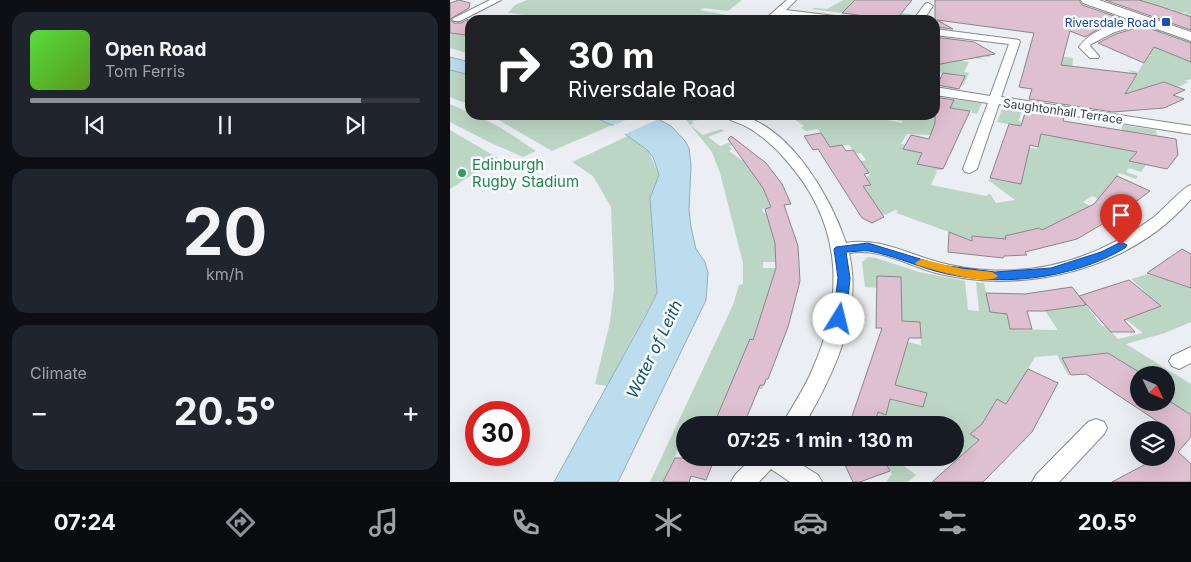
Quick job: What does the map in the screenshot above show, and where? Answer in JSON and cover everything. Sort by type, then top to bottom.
[{"type":"street","points":[[454,18],[497,0]]},
{"type":"street","points":[[775,15],[792,0]]},
{"type":"street","points":[[1087,0],[1191,37]]},
{"type":"street","points":[[922,15],[928,6]]},
{"type":"street","points":[[779,12],[803,15]]},
{"type":"street","points":[[1094,56],[1084,47],[1089,40],[1147,20]]},
{"type":"street","points":[[940,33],[1015,42],[970,169]]},
{"type":"street","name":"Saughtonhall Terrace","points":[[940,92],[1191,130]]},
{"type":"street","points":[[742,120],[766,133],[800,167],[818,197],[840,249],[844,278],[839,319],[820,375],[798,416]]},
{"type":"street","points":[[840,249],[868,247],[939,268],[963,273],[995,276],[1052,272],[1106,255],[1163,218],[1184,199],[1191,189]]},
{"type":"street","points":[[1044,482],[1096,428]]},
{"type":"street","points":[[743,482],[759,466]]},
{"type":"street","points":[[785,466],[810,482]]},
{"type":"green space","points":[[527,0],[742,0],[728,11],[704,8],[700,10],[727,15],[525,15],[508,13],[515,5]]},
{"type":"green space","points":[[843,0],[879,0],[879,10],[915,15],[892,15],[854,10],[850,14],[846,14],[848,11],[845,10],[842,13],[812,9],[827,9]]},
{"type":"green space","points":[[1139,0],[1191,0],[1191,17],[1184,14],[1189,12],[1173,14],[1169,12],[1174,10]]},
{"type":"green space","points":[[1125,32],[1191,61],[1191,79],[1184,81],[1189,82],[1178,87],[1172,85],[1125,104],[1133,111],[1123,111],[1124,103],[1029,52],[1073,58],[1072,70],[1134,74],[1128,70],[1138,72],[1148,56],[1152,56],[1123,44]]},
{"type":"green space","points":[[454,33],[465,35],[465,52],[450,48],[450,35]]},
{"type":"green space","points":[[940,47],[990,55],[989,57],[981,56],[980,58],[988,60],[964,57],[963,61],[969,62],[964,72],[969,73],[963,86],[961,85],[963,79],[940,73]]},
{"type":"green space","points":[[450,70],[465,74],[465,103],[450,97]]},
{"type":"green space","points":[[953,99],[982,103],[977,114],[971,113],[972,111],[953,108],[946,122],[932,135],[907,134],[901,144],[915,147],[923,152],[918,164],[942,168],[942,170],[935,170],[937,172],[931,185],[986,196],[990,194],[996,203],[1015,200],[988,180],[1020,184],[1024,171],[1020,146],[1037,149],[1038,147],[1024,127],[997,122],[1003,106],[1022,109],[1019,121],[1028,127],[1100,146],[1101,143],[1121,142],[1122,125],[1156,130],[1157,135],[1134,132],[1134,141],[1149,165],[1146,165],[1141,172],[1129,168],[1126,172],[1138,176],[1136,179],[1119,173],[1117,177],[1133,182],[1105,203],[1092,196],[1083,202],[1095,209],[1086,215],[1079,211],[1044,233],[1039,228],[1020,235],[1005,235],[1007,240],[990,241],[988,237],[973,236],[972,240],[957,238],[956,244],[948,243],[952,233],[896,213],[898,211],[895,210],[885,215],[881,213],[863,186],[871,184],[866,177],[870,175],[861,161],[866,160],[861,153],[856,154],[849,145],[830,147],[818,129],[806,131],[801,128],[804,126],[796,120],[887,120],[902,123],[902,121],[897,120],[940,120],[940,113],[946,113]]},
{"type":"green space","points":[[450,104],[465,111],[465,120],[487,120],[536,151],[523,157],[450,122]]},
{"type":"green space","points":[[499,120],[600,120],[612,125],[552,151]]},
{"type":"green space","points":[[686,120],[698,120],[692,121],[694,123],[690,125]]},
{"type":"green space","points":[[690,125],[703,135],[721,129],[724,131],[708,137],[720,146],[737,140],[740,142],[729,146],[732,149],[729,151],[741,160],[764,160],[767,164],[749,168],[769,175],[783,187],[764,191],[771,207],[762,209],[764,213],[786,209],[786,211],[770,213],[774,239],[795,236],[798,245],[776,246],[776,262],[763,262],[763,268],[776,268],[776,278],[800,277],[800,284],[798,284],[784,334],[734,380],[764,385],[762,389],[728,390],[717,416],[681,416],[733,305],[739,285],[743,284],[743,263],[720,173],[712,152]]},
{"type":"green space","name":"Edinburgh Rugby Stadium","points":[[450,130],[498,158],[450,189]]},
{"type":"green space","points":[[628,136],[649,152],[659,175],[650,198],[657,293],[607,386],[595,384],[610,322],[614,288],[611,207],[593,176],[572,162]]},
{"type":"green space","points":[[868,257],[876,258],[919,272],[965,281],[968,310],[979,311],[976,282],[984,283],[990,309],[1006,310],[1010,329],[1058,330],[1045,311],[1086,305],[1102,326],[1106,326],[1118,339],[1143,333],[1114,310],[1160,306],[1131,279],[1148,274],[1191,288],[1191,322],[1165,333],[1126,344],[1162,366],[1130,368],[1109,353],[1103,359],[1096,354],[1063,358],[1071,375],[1068,375],[1057,355],[1035,357],[1014,392],[1010,406],[997,399],[990,412],[1007,429],[1025,440],[1023,442],[986,420],[971,434],[979,440],[964,453],[964,416],[874,416],[878,412],[886,414],[890,399],[905,403],[895,385],[908,342],[921,345],[920,322],[902,321],[901,277],[878,276],[877,288],[865,287],[862,262]]},
{"type":"green space","points":[[1175,374],[1191,384],[1191,415],[1175,405]]},
{"type":"green space","points":[[676,427],[676,454],[663,482],[650,482]]},
{"type":"green space","points":[[888,466],[904,466],[916,475],[908,482],[886,482],[892,474]]},
{"type":"water","points":[[450,57],[465,61],[465,74],[450,70]]},
{"type":"water","name":"Water of Leith","points":[[600,120],[660,120],[671,126],[689,148],[691,165],[689,210],[696,249],[705,262],[708,273],[706,300],[618,482],[554,482],[657,293],[650,198],[659,175],[653,157],[646,149],[612,125]]},
{"type":"pier","points":[[626,120],[657,120],[623,135],[610,127]]},
{"type":"building","points":[[459,0],[470,3],[469,8],[450,19],[450,3]]},
{"type":"building","points":[[855,0],[912,0],[900,15],[842,13]]},
{"type":"building","points":[[935,0],[1079,0],[1082,5],[1126,20],[1100,28],[1085,37],[1070,31],[1061,65],[1137,74],[1125,94],[1164,82],[1185,90],[1173,95],[1184,99],[1164,108],[1113,112],[1029,99],[1032,89],[1019,87],[1034,33],[940,20],[940,15],[935,15]]},
{"type":"building","points":[[1105,0],[1139,0],[1191,17],[1191,30]]},
{"type":"building","points":[[450,19],[454,23],[465,21],[465,35],[450,33]]},
{"type":"building","points":[[940,22],[953,29],[940,28]]},
{"type":"building","points":[[1143,26],[1191,43],[1191,62],[1154,47],[1144,63],[1098,43],[1116,34]]},
{"type":"building","points":[[940,38],[974,42],[995,54],[940,64]]},
{"type":"building","points":[[943,73],[965,76],[959,89],[940,86],[940,79]]},
{"type":"building","points":[[940,98],[954,100],[950,108],[970,111],[943,169],[917,164],[922,153],[903,149],[911,135],[929,139],[935,120],[940,120]]},
{"type":"building","points":[[1026,110],[1066,116],[1063,121],[1176,139],[1178,155],[1167,169],[1129,161],[1137,152],[1041,134],[1038,147],[1030,145],[1021,184],[990,178],[1009,124],[1021,126]]},
{"type":"building","points":[[821,133],[830,147],[842,145],[846,151],[853,150],[869,173],[864,174],[871,185],[863,186],[884,217],[872,223],[862,218],[818,149],[813,150],[804,136]]},
{"type":"building","points":[[731,136],[766,163],[782,184],[791,204],[784,205],[798,246],[800,281],[788,327],[768,379],[766,379],[764,385],[760,385],[747,416],[717,416],[750,339],[753,340],[776,268],[775,243],[765,209],[771,207],[763,188],[728,139]]},
{"type":"building","points":[[1117,176],[1150,191],[1121,213],[1077,239],[1025,252],[1027,255],[1004,256],[1003,258],[948,252],[949,232],[972,241],[972,236],[1006,239],[1005,236],[1039,228],[1042,230],[1094,204]]},
{"type":"building","points":[[1182,249],[1191,254],[1191,288],[1147,273]]},
{"type":"building","points":[[877,276],[901,277],[902,321],[920,322],[921,338],[909,338],[895,385],[927,393],[923,407],[890,399],[886,415],[878,412],[877,416],[852,416],[882,328],[876,328]]},
{"type":"building","points":[[1129,280],[1161,306],[1124,320],[1135,332],[1111,332],[1079,296]]},
{"type":"building","points":[[1072,287],[1086,305],[1044,311],[1027,311],[1032,329],[1010,329],[1007,314],[990,312],[986,293],[1025,294]]},
{"type":"building","points":[[1108,353],[1130,366],[1130,403],[1086,374],[1071,375],[1062,358]]},
{"type":"building","points":[[1028,369],[1058,383],[1032,432],[983,482],[932,482],[950,466],[964,466],[964,453],[979,440],[970,434],[982,424],[997,399],[1006,404]]},
{"type":"building","points":[[1175,405],[1191,415],[1191,437],[1178,452],[1191,464],[1191,482],[1112,482],[1142,466],[1175,466],[1175,421],[1157,421],[1142,411],[1175,411]]},
{"type":"building","points":[[675,458],[676,466],[712,466],[706,480],[691,476],[689,482],[663,482]]},
{"type":"building","points":[[845,466],[887,466],[890,471],[860,482],[853,482]]},
{"type":"slow traffic","points":[[921,263],[963,273],[992,276]]},
{"type":"place","name":"Riversdale Road","points":[[1166,22]]},
{"type":"place","name":"Edinburgh Rugby Stadium","points":[[462,173]]},
{"type":"route","points":[[839,319],[844,292],[840,249],[868,247],[939,268],[963,273],[995,276],[1052,272],[1106,255],[1121,245]]}]
